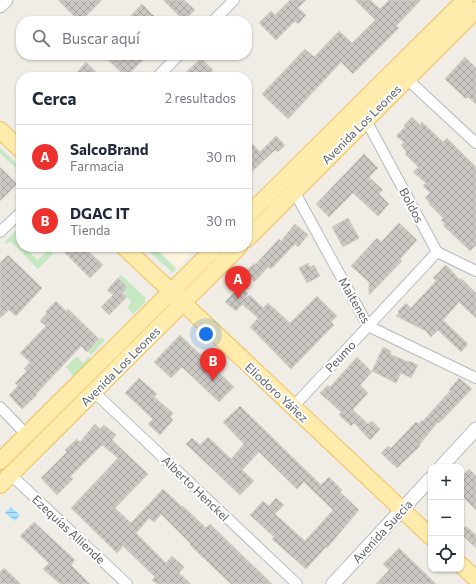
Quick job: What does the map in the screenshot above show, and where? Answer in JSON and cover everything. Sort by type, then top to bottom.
[{"type":"main road","name":"Avenida Los Leones","points":[[252,211],[465,0]]},
{"type":"main road","name":"Avenida Los Leones","points":[[252,233],[476,10]]},
{"type":"main road","points":[[0,130],[16,145]]},
{"type":"main road","name":"Eliodoro Yáñez","points":[[129,252],[430,536]]},
{"type":"main road","name":"Avenida Los Leones","points":[[0,461],[211,252]]},
{"type":"main road","name":"Avenida Los Leones","points":[[5,480],[234,252]]},
{"type":"main road","points":[[464,568],[476,579]]},
{"type":"street","points":[[0,6],[6,0]]},
{"type":"street","points":[[218,16],[234,0]]},
{"type":"street","points":[[162,72],[174,60]]},
{"type":"street","points":[[408,79],[476,143]]},
{"type":"street","name":"Boldos","points":[[366,120],[438,252]]},
{"type":"street","name":"Maitenes","points":[[294,191],[368,326],[476,378]]},
{"type":"street","points":[[0,232],[16,217]]},
{"type":"street","points":[[438,252],[476,271]]},
{"type":"street","name":"Peumo","points":[[293,406],[438,252]]},
{"type":"street","name":"Alberto Henckel","points":[[94,392],[297,584]]},
{"type":"street","points":[[0,407],[27,435]]},
{"type":"street","points":[[444,464],[476,429]]},
{"type":"street","name":"Ezequías Alliende","points":[[5,480],[127,584]]},
{"type":"street","name":"Avenida Suecia","points":[[333,584],[428,481]]},
{"type":"shaded area","points":[[161,252],[192,252],[178,268]]},
{"type":"green space","points":[[0,148],[16,163],[16,168],[0,153]]},
{"type":"green space","points":[[16,230],[16,247],[10,241],[7,244],[5,242]]},
{"type":"green space","points":[[21,252],[29,252],[38,260],[47,252],[51,252],[53,254],[38,269]]},
{"type":"green space","points":[[150,252],[159,252],[176,269],[173,273]]},
{"type":"green space","points":[[121,275],[146,298],[144,300],[146,302],[133,314],[127,307],[132,302],[122,292],[127,287],[118,278]]},
{"type":"green space","points":[[158,315],[161,318],[0,475],[0,469]]},
{"type":"green space","points":[[101,337],[105,340],[91,355],[87,351]]},
{"type":"green space","points":[[77,356],[83,363],[89,357],[93,361],[75,378],[66,367]]},
{"type":"water","points":[[11,507],[20,515],[15,521],[5,513]]},
{"type":"building","points":[[58,0],[102,0],[86,16],[74,16]]},
{"type":"building","points":[[163,0],[184,0],[195,10],[189,16],[179,16]]},
{"type":"building","points":[[290,0],[306,0],[298,8],[306,15],[298,24],[295,21],[276,40],[259,23],[271,11],[275,15]]},
{"type":"building","points":[[355,0],[370,0],[380,9],[389,0],[421,0],[396,26],[399,28],[353,74],[341,62],[288,119],[262,94],[305,49],[314,57],[339,31],[352,43],[375,20]]},
{"type":"building","points":[[142,4],[154,16],[131,16]]},
{"type":"building","points":[[465,57],[476,68],[476,104],[468,97],[466,99],[445,79]]},
{"type":"building","points":[[108,60],[143,60],[131,72],[121,72]]},
{"type":"building","points":[[199,60],[203,60],[213,70],[212,72],[186,72]]},
{"type":"building","points":[[86,62],[96,72],[77,72]]},
{"type":"building","points":[[412,117],[420,125],[422,122],[443,142],[447,138],[476,167],[476,245],[470,251],[443,225],[445,224],[441,220],[443,218],[425,198],[430,193],[423,186],[426,183],[413,172],[418,167],[405,154],[407,152],[401,145],[404,142],[396,136]]},
{"type":"building","points":[[276,136],[285,145],[278,152],[275,150],[252,171],[252,143],[260,152]]},
{"type":"building","points":[[364,154],[378,168],[369,177],[383,190],[379,194],[389,204],[378,216],[353,193],[329,217],[316,204]]},
{"type":"building","points":[[0,167],[16,183],[16,185],[0,201]]},
{"type":"building","points":[[348,218],[359,238],[343,247],[332,227]]},
{"type":"building","points":[[399,223],[417,240],[400,259],[402,261],[369,295],[369,282],[351,266],[377,238],[381,242]]},
{"type":"building","points":[[295,224],[308,235],[298,247],[295,244],[271,269],[268,267],[254,282],[245,273],[254,263],[255,265],[279,239],[281,241]]},
{"type":"building","points":[[89,252],[103,265],[90,278],[65,253]]},
{"type":"building","points":[[8,255],[42,288],[16,316],[9,310],[0,318],[0,263]]},
{"type":"building","points":[[308,263],[310,267],[314,265],[320,276],[307,283],[299,268]]},
{"type":"building","points":[[446,265],[460,280],[461,278],[476,293],[476,318],[459,302],[443,320],[468,344],[461,352],[438,330],[431,337],[426,331],[396,316],[399,313],[398,311],[406,303],[411,308],[436,281],[433,278]]},
{"type":"building","points":[[118,278],[127,287],[122,293],[127,297],[109,315],[101,307],[113,295],[107,290]]},
{"type":"building","points":[[240,286],[248,294],[243,299],[250,295],[263,308],[268,303],[290,323],[317,296],[337,316],[331,322],[334,325],[291,369],[250,327],[258,318],[242,304],[236,311],[225,302]]},
{"type":"building","points":[[56,301],[66,311],[68,309],[99,339],[87,352],[81,346],[36,394],[37,395],[22,409],[9,395],[18,386],[15,383],[27,371],[24,369],[30,362],[20,353],[46,326],[40,321],[47,313],[46,311]]},
{"type":"building","points":[[180,335],[234,387],[219,402],[182,367],[171,378],[154,362]]},
{"type":"building","points":[[383,347],[391,351],[390,354],[418,365],[411,378],[401,373],[396,383],[372,371]]},
{"type":"building","points":[[357,357],[372,372],[360,385],[368,393],[353,409],[368,424],[372,421],[380,429],[370,440],[354,423],[351,426],[339,415],[341,412],[320,393],[328,385],[330,387]]},
{"type":"building","points":[[139,378],[157,394],[154,397],[173,413],[170,417],[173,420],[160,435],[148,424],[153,419],[125,393]]},
{"type":"building","points":[[459,378],[472,389],[439,423],[438,422],[419,445],[420,446],[397,468],[381,453],[388,446],[391,448],[416,422],[419,424],[422,420],[423,421],[450,391],[449,390]]},
{"type":"building","points":[[240,406],[321,485],[329,477],[342,490],[340,492],[359,510],[327,548],[326,547],[306,569],[272,539],[274,537],[250,515],[263,501],[269,506],[276,498],[284,505],[275,514],[305,541],[333,510],[304,482],[297,489],[259,452],[242,470],[254,481],[240,495],[186,444],[192,438],[200,445],[208,437],[231,459],[244,444],[223,422]]},
{"type":"building","points":[[95,424],[100,429],[104,425],[116,435],[112,440],[148,474],[115,508],[131,523],[163,489],[206,528],[210,524],[272,584],[231,584],[190,545],[191,544],[161,514],[154,522],[149,518],[136,533],[166,563],[172,556],[184,567],[179,573],[191,584],[157,584],[152,580],[155,577],[123,546],[117,553],[71,508],[118,458],[102,445],[70,477],[73,479],[57,495],[41,478],[67,452],[65,450],[77,439],[80,442]]},
{"type":"building","points":[[469,469],[476,476],[476,510],[464,498],[464,474]]},
{"type":"building","points":[[34,522],[75,560],[71,565],[90,584],[60,584],[43,569],[49,563],[20,536]]},
{"type":"building","points":[[466,526],[476,535],[476,548],[464,537],[464,528]]},
{"type":"building","points":[[399,548],[436,584],[376,584],[389,570],[383,564]]},
{"type":"building","points":[[4,568],[21,584],[0,584],[0,572]]},
{"type":"place","name":"SalcoBrand","points":[[238,299]]},
{"type":"place","name":"DGAC IT","points":[[213,381]]}]
